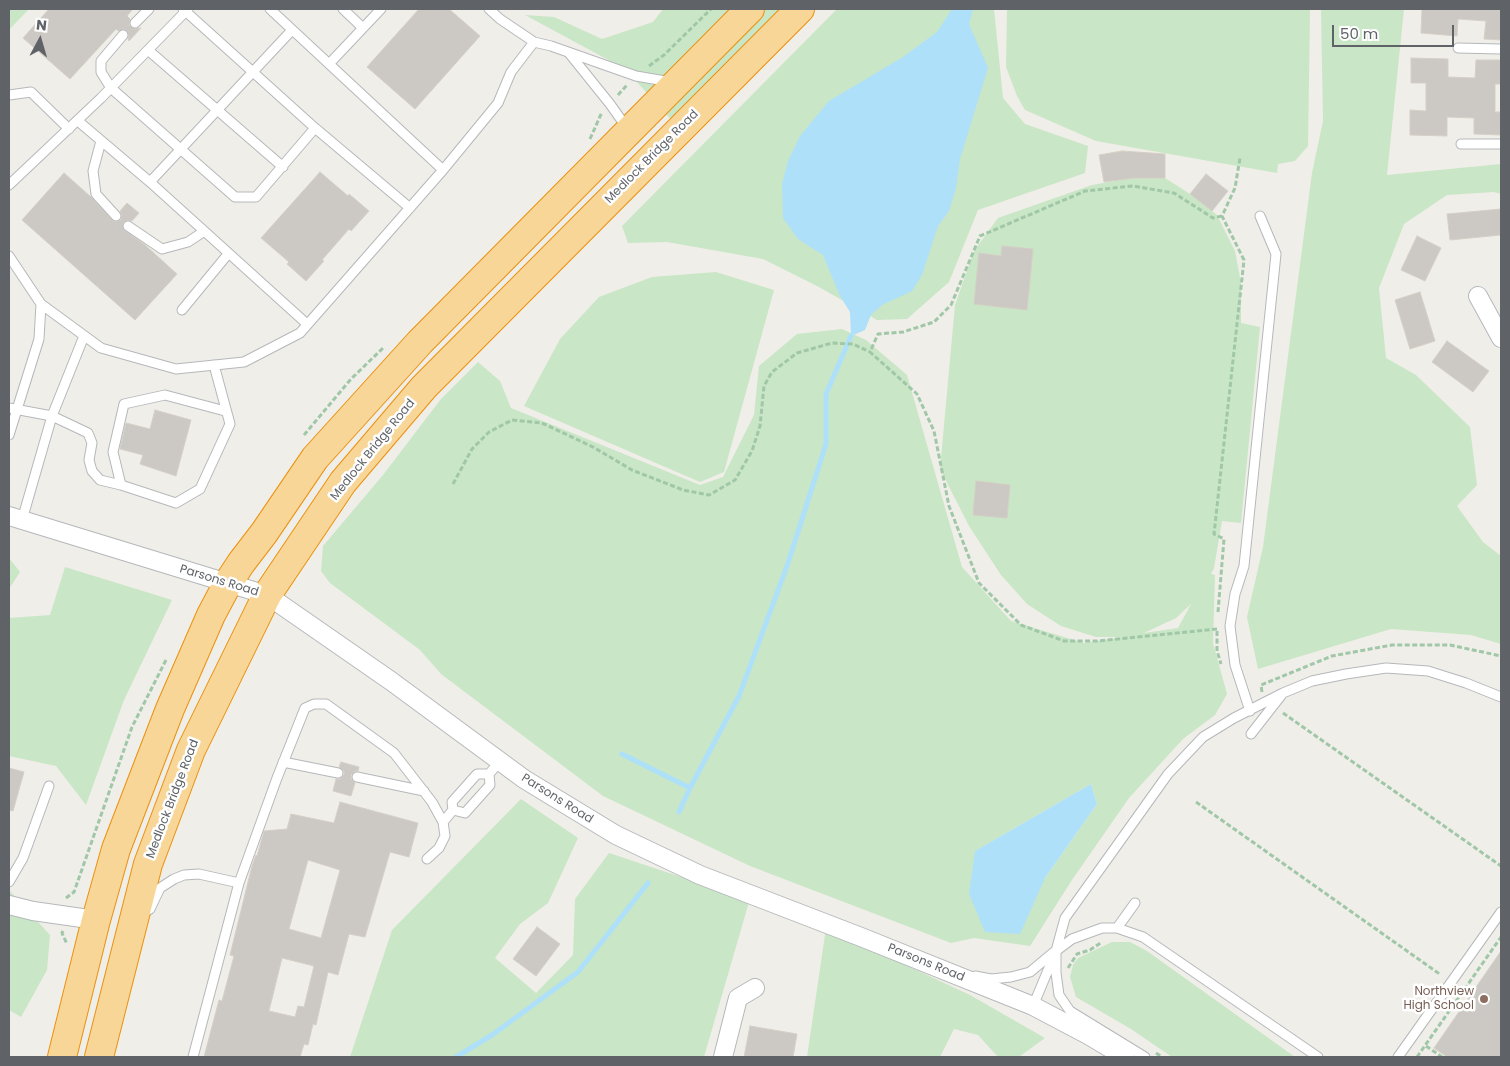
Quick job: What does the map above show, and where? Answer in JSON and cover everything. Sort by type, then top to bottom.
[{"type":"highway","points":[[62,1057],[96,920],[116,849],[170,708],[228,583],[315,458],[420,342],[750,9]]},
{"type":"highway","name":"Medlock Bridge Road","points":[[99,1057],[148,864],[191,750],[267,595],[343,482],[424,387],[800,9]]},
{"type":"street","points":[[1478,296],[1501,338]]},
{"type":"street","name":"Parsons Road","points":[[15,518],[267,595],[399,687],[494,768],[524,779],[601,827],[692,871],[1033,1006],[1088,1035],[1124,1057]]},
{"type":"street","points":[[9,905],[33,911],[96,920]]},
{"type":"street","points":[[723,1057],[738,998],[755,988]]},
{"type":"lane","points":[[135,23],[149,9]]},
{"type":"lane","points":[[9,185],[111,88],[185,9],[315,128],[410,208]]},
{"type":"lane","points":[[270,9],[443,170]]},
{"type":"lane","points":[[343,9],[363,28]]},
{"type":"lane","points":[[329,64],[381,9]]},
{"type":"lane","points":[[489,9],[500,19],[534,42],[551,46],[636,76],[677,83]]},
{"type":"lane","points":[[150,182],[292,30]]},
{"type":"lane","points":[[123,35],[100,61],[101,72],[111,88],[235,197],[256,197],[315,128]]},
{"type":"lane","points":[[9,256],[41,304],[101,348],[176,369],[244,362],[300,333],[443,170],[498,103],[511,72],[534,42]]},
{"type":"lane","points":[[1458,48],[1501,49]]},
{"type":"lane","points":[[148,50],[283,167]]},
{"type":"lane","points":[[568,53],[610,104],[630,132]]},
{"type":"lane","points":[[9,95],[31,92],[70,129]]},
{"type":"lane","points":[[78,121],[150,182],[203,232],[307,324]]},
{"type":"lane","points":[[101,141],[93,171],[96,194],[116,216]]},
{"type":"lane","points":[[1461,144],[1501,144]]},
{"type":"lane","points":[[1250,711],[1235,665],[1230,626],[1235,594],[1244,566],[1276,254],[1260,216]]},
{"type":"lane","points":[[128,226],[162,249],[188,242],[203,232]]},
{"type":"lane","points":[[182,310],[228,254]]},
{"type":"lane","points":[[9,435],[13,409],[39,339],[41,304]]},
{"type":"lane","points":[[15,518],[52,416],[84,336]]},
{"type":"lane","points":[[13,409],[52,416],[88,434],[92,443],[89,460],[92,471],[100,480],[176,503],[200,489],[230,424],[214,365]]},
{"type":"lane","points":[[122,486],[113,452],[124,404],[165,395],[225,411]]},
{"type":"lane","points":[[1033,1006],[1056,950],[1065,918],[1168,774],[1203,737],[1234,718],[1269,704],[1283,693],[1312,681],[1386,668],[1428,670],[1501,697]]},
{"type":"lane","points":[[193,1057],[239,883],[283,762],[305,708],[314,704],[326,704],[394,753],[424,791],[443,822],[445,836],[439,848],[427,859]]},
{"type":"lane","points":[[1251,734],[1269,704]]},
{"type":"lane","points":[[283,762],[338,773]]},
{"type":"lane","points":[[453,810],[465,813],[490,786],[494,768]]},
{"type":"lane","points":[[443,822],[453,810],[452,802],[477,774],[494,768]]},
{"type":"lane","points":[[357,777],[424,791]]},
{"type":"lane","points":[[9,882],[23,858],[50,786]]},
{"type":"lane","points":[[134,920],[150,909],[160,888],[184,875],[199,874],[239,883]]},
{"type":"lane","points":[[1117,928],[1134,903]]},
{"type":"lane","points":[[1398,1057],[1501,912]]},
{"type":"lane","points":[[949,972],[991,979],[1011,977],[1030,972],[1072,939],[1102,928],[1117,928],[1143,937],[1318,1057]]},
{"type":"lane","points":[[1056,950],[1059,996],[1070,1011],[1145,1057]]},
{"type":"path","points":[[1222,216],[1235,188],[1240,158]]},
{"type":"path","points":[[870,352],[878,334],[903,332],[934,322],[951,305],[980,236],[1085,191],[1133,186],[1174,193],[1213,218],[1222,216]]},
{"type":"path","points":[[1222,216],[1244,260],[1214,534],[1224,539],[1217,629],[1217,651],[1223,669]]},
{"type":"path","points":[[453,484],[472,449],[489,432],[512,420],[542,423],[593,447],[632,470],[683,490],[709,495],[735,480],[752,451],[760,426],[764,386],[772,372],[797,353],[832,343],[853,344],[870,352],[917,394],[934,431],[949,506],[979,583],[1021,625],[1064,641],[1097,641],[1217,629]]},
{"type":"path","points":[[1501,656],[1450,645],[1392,645],[1332,656],[1260,685],[1269,704],[1501,866]]},
{"type":"path","points":[[1196,802],[1464,991]]},
{"type":"path","points":[[1418,1057],[1501,937]]},
{"type":"path","points":[[1066,973],[1077,954],[1090,950],[1107,939]]},
{"type":"path","points":[[1426,1046],[1442,1057]]},
{"type":"path","points":[[1154,1052],[1162,1057]]},
{"type":"green space","points":[[9,9],[29,9],[9,30]]},
{"type":"green space","points":[[663,9],[785,9],[676,125],[625,69],[525,15],[554,17],[602,39],[653,22]]},
{"type":"green space","points":[[837,9],[994,9],[1003,98],[1025,124],[1088,146],[1085,173],[978,210],[949,282],[907,319],[877,320],[819,287],[763,259],[667,242],[628,243],[622,226]]},
{"type":"green space","points":[[1007,9],[1310,9],[1308,146],[1295,161],[1278,164],[1277,173],[1096,141],[1025,110],[1017,96],[1006,67]]},
{"type":"green space","points":[[1321,9],[1404,9],[1387,175],[1501,164],[1501,194],[1494,192],[1447,195],[1404,224],[1379,288],[1386,358],[1416,375],[1470,427],[1477,485],[1457,506],[1483,542],[1501,556],[1501,644],[1471,635],[1391,629],[1258,669],[1247,617],[1263,547],[1312,173],[1323,121]]},
{"type":"green space","points":[[1131,178],[1165,178],[1217,215],[1235,251],[1241,283],[1241,323],[1260,327],[1241,523],[1222,521],[1214,568],[1211,574],[1215,575],[1213,643],[1227,694],[1215,715],[1183,739],[1129,798],[1072,880],[1030,946],[974,938],[951,943],[750,866],[603,796],[441,674],[420,650],[330,583],[321,571],[323,546],[383,475],[441,399],[478,362],[500,381],[511,408],[700,485],[723,477],[754,415],[759,366],[797,334],[842,329],[866,340],[907,375],[962,567],[1011,621],[1084,643],[1122,637],[1096,637],[1061,626],[1027,604],[1001,575],[969,526],[940,469],[955,305],[974,251],[998,218],[1092,185]],"holes":[[[1191,604],[1178,628],[1144,633],[1176,618]],[[1091,784],[1097,804],[1045,878],[975,851]]]},
{"type":"green space","points":[[716,272],[774,290],[724,472],[700,482],[524,406],[560,339],[599,297],[652,277]]},
{"type":"green space","points":[[9,558],[20,572],[9,589]]},
{"type":"green space","points":[[65,567],[172,600],[124,700],[86,805],[56,766],[9,756],[9,618],[50,615]]},
{"type":"green space","points":[[521,799],[578,838],[548,903],[520,924],[495,958],[536,993],[573,955],[575,899],[609,853],[749,902],[704,1057],[350,1057],[392,930]]},
{"type":"green space","points":[[9,890],[50,935],[47,970],[21,1017],[9,1010]]},
{"type":"green space","points":[[826,928],[970,995],[1045,1038],[1019,1057],[998,1057],[978,1035],[954,1029],[940,1057],[807,1057]]},
{"type":"green space","points":[[1112,942],[1130,942],[1147,951],[1295,1057],[1172,1057],[1131,1029],[1076,997],[1070,977],[1073,965],[1078,958]]},
{"type":"water","points":[[952,9],[973,9],[969,24],[988,68],[960,159],[956,188],[949,211],[938,226],[922,275],[912,291],[882,305],[871,315],[865,330],[851,336],[850,312],[840,296],[823,255],[798,239],[783,218],[782,184],[788,161],[800,136],[829,101],[903,57],[937,32]]},
{"type":"water","points":[[1091,784],[1097,804],[1045,878],[1020,934],[985,932],[969,894],[975,851]]},
{"type":"building","points":[[49,9],[133,9],[127,16],[130,19],[129,25],[134,29],[141,28],[129,41],[127,31],[124,29],[118,31],[116,29],[70,79],[23,38]]},
{"type":"building","points":[[419,9],[449,9],[480,36],[415,109],[367,67]]},
{"type":"building","points":[[1422,9],[1501,9],[1501,40],[1484,39],[1486,21],[1458,19],[1457,36],[1421,33]]},
{"type":"building","points":[[1411,58],[1448,59],[1448,77],[1475,78],[1476,60],[1501,60],[1501,84],[1495,84],[1495,112],[1501,112],[1501,135],[1474,134],[1474,118],[1447,117],[1447,136],[1410,135],[1410,110],[1426,111],[1426,83],[1411,83]]},
{"type":"building","points":[[1122,151],[1165,154],[1165,178],[1134,178],[1104,182],[1099,155]]},
{"type":"building","points":[[320,172],[369,211],[351,231],[349,229],[306,281],[287,264],[289,262],[261,238]]},
{"type":"building","points":[[64,173],[91,197],[114,222],[121,220],[122,215],[120,211],[127,203],[139,213],[132,221],[123,222],[123,229],[145,245],[177,274],[135,320],[22,220]]},
{"type":"building","points":[[1206,174],[1228,191],[1212,211],[1190,194]]},
{"type":"building","points":[[1501,209],[1501,235],[1450,240],[1447,214]]},
{"type":"building","points":[[1417,236],[1441,248],[1425,281],[1401,270]]},
{"type":"building","points":[[1002,246],[1033,249],[1027,310],[974,304],[979,253],[1001,256]]},
{"type":"building","points":[[1420,292],[1435,341],[1410,349],[1395,300]]},
{"type":"building","points":[[1447,341],[1489,371],[1473,392],[1432,362]]},
{"type":"building","points":[[155,410],[191,420],[176,476],[140,464],[143,455],[120,449],[126,423],[150,429]]},
{"type":"building","points":[[976,481],[1010,485],[1007,518],[973,515]]},
{"type":"building","points":[[341,762],[359,767],[358,771],[351,775],[351,779],[355,783],[351,796],[333,791],[336,779],[340,779],[344,775],[344,771],[339,767]]},
{"type":"building","points":[[9,768],[24,772],[13,811],[9,810]]},
{"type":"building","points":[[340,802],[418,823],[409,857],[390,852],[365,937],[349,934],[338,975],[328,972],[316,1025],[313,1024],[308,1045],[304,1044],[300,1057],[204,1057],[219,1000],[222,1001],[234,956],[230,955],[252,866],[264,831],[287,829],[291,814],[334,823]],"holes":[[[308,860],[340,870],[321,938],[289,929]],[[282,958],[314,966],[304,1007],[298,1006],[295,1017],[269,1011]]]},
{"type":"building","points":[[537,927],[560,944],[536,976],[513,959]]},
{"type":"building","name":"Northview High School","points":[[1501,951],[1501,1057],[1447,1057],[1434,1048]]},
{"type":"building","points":[[750,1026],[797,1034],[793,1057],[744,1057]]},
{"type":"waterway","points":[[679,812],[739,696],[787,566],[826,444],[826,394],[851,336]]},
{"type":"waterway","points":[[622,754],[690,788]]},
{"type":"waterway","points":[[456,1057],[492,1035],[578,972],[648,883]]},
{"type":"place","name":"Northview High School","points":[[1484,999]]}]
